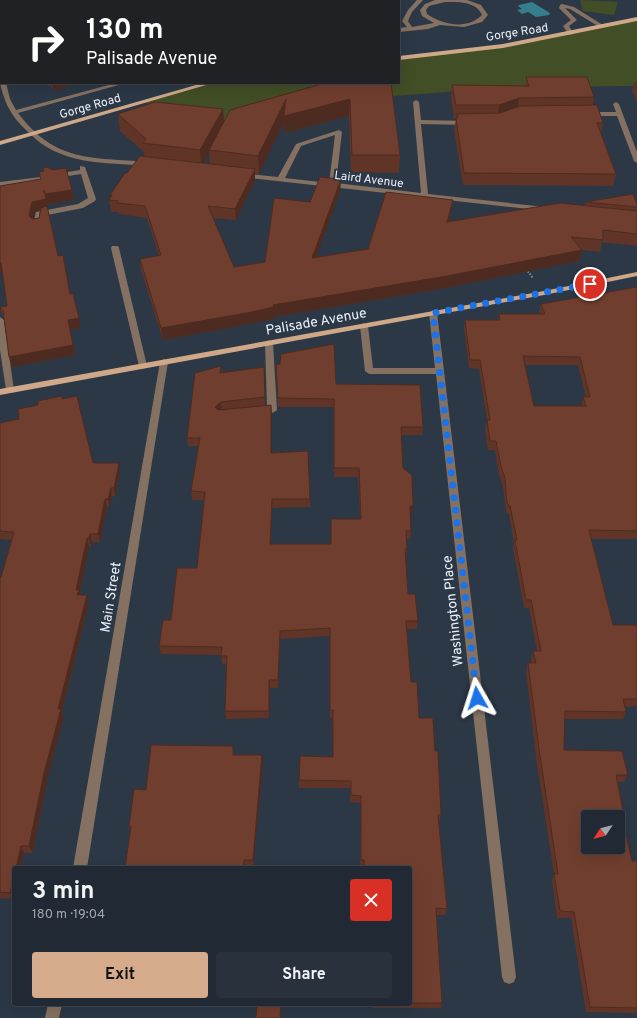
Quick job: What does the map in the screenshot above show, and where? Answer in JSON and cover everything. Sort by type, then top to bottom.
[{"type":"main road","name":"Gorge Road","points":[[400,58],[503,46],[571,34],[637,19]]},
{"type":"main road","name":"Gorge Road","points":[[0,142],[33,134],[207,84]]},
{"type":"main road","name":"Palisade Avenue","points":[[0,392],[544,293],[637,274]]},
{"type":"street","points":[[411,29],[406,21],[410,11],[420,0]]},
{"type":"street","points":[[400,30],[428,27],[439,23],[463,25],[482,20],[485,15],[484,10],[478,5],[469,2],[451,0],[435,2],[427,5],[423,10],[424,15],[439,23]]},
{"type":"street","points":[[556,0],[574,20],[566,26],[571,34]]},
{"type":"street","points":[[562,6],[572,8],[603,27]]},
{"type":"street","points":[[3,84],[9,104],[15,112],[33,134],[52,148],[88,158],[157,166]]},
{"type":"street","points":[[15,112],[119,84]]},
{"type":"street","points":[[416,102],[426,196]]},
{"type":"street","points":[[616,104],[637,161]]},
{"type":"street","points":[[580,114],[620,114]]},
{"type":"street","points":[[418,122],[475,123]]},
{"type":"street","points":[[280,180],[298,145],[339,132],[332,186]]},
{"type":"street","points":[[37,225],[39,214],[80,206],[92,199],[81,166],[88,158]]},
{"type":"street","points":[[54,176],[84,172]]},
{"type":"street","name":"Laird Avenue","points":[[234,174],[550,210]]},
{"type":"street","points":[[0,184],[41,179]]},
{"type":"street","points":[[115,248],[143,366]]},
{"type":"street","name":"Washington Place","points":[[433,313],[509,977]]},
{"type":"street","points":[[0,320],[10,390]]},
{"type":"street","points":[[364,326],[369,371],[440,371]]},
{"type":"street","points":[[251,412],[272,410],[269,343]]},
{"type":"street","name":"Main Street","points":[[80,866],[164,362]]},
{"type":"street","points":[[52,1018],[55,1006]]},
{"type":"path","points":[[525,268],[544,293]]},
{"type":"green space","points":[[580,0],[618,2],[614,15],[583,11]]},
{"type":"green space","points":[[637,19],[637,86],[514,87],[394,96],[327,94],[232,121],[165,115],[144,101],[206,84],[400,84],[400,58],[503,46]]},
{"type":"water","points":[[532,2],[550,13],[549,15],[536,17],[528,12],[522,14],[517,10],[522,9],[518,6],[519,5]]},
{"type":"building","points":[[526,77],[587,77],[594,97],[519,98],[499,105],[456,105],[452,85],[529,86]]},
{"type":"building","points":[[321,84],[391,84],[400,155],[352,155],[350,99],[284,116],[286,99],[258,156],[209,150],[230,110]]},
{"type":"building","points":[[155,102],[223,109],[200,150],[143,143],[146,139],[118,114]]},
{"type":"building","points":[[597,105],[603,123],[597,123],[616,174],[464,173],[456,118],[458,118],[457,114],[500,113],[520,106]]},
{"type":"building","points":[[140,156],[255,169],[235,209],[208,206],[234,267],[265,262],[274,198],[310,202],[320,177],[341,179],[312,258],[368,249],[386,192],[453,200],[447,222],[560,203],[637,211],[637,234],[603,230],[603,240],[571,237],[582,250],[447,276],[273,305],[274,307],[247,313],[161,328],[140,259],[161,255],[145,206],[117,203],[118,201],[109,200],[112,195],[110,195],[125,173],[127,173]]},
{"type":"building","points":[[47,167],[52,170],[66,168],[72,190],[45,194],[44,190],[46,199],[32,202],[29,216],[32,219],[39,218],[41,208],[47,206],[58,256],[63,255],[70,294],[73,294],[79,318],[68,320],[73,345],[9,357],[3,310],[0,307],[7,306],[0,263],[0,186],[41,179],[39,172],[44,171],[43,168]]},
{"type":"building","points":[[633,194],[637,207],[586,202]]},
{"type":"building","points":[[637,287],[637,531],[589,530],[613,625],[637,625],[637,699],[623,699],[626,712],[565,711],[564,750],[622,751],[628,775],[616,775],[623,810],[581,810],[581,854],[625,854],[625,830],[632,861],[637,861],[637,1008],[590,1007],[574,912],[560,911],[554,873],[558,874],[539,749],[528,663],[536,663],[533,651],[541,651],[531,600],[526,600],[515,540],[517,540],[510,506],[507,503],[505,478],[496,441],[490,441],[487,420],[490,420],[480,360],[470,360],[465,320],[500,320],[499,314],[545,314],[541,304]],"holes":[[[523,356],[580,357],[590,397],[583,397],[586,406],[534,406]]]},
{"type":"building","points":[[334,344],[336,384],[420,385],[423,427],[401,427],[403,468],[412,475],[413,505],[410,507],[411,531],[406,531],[407,549],[405,549],[408,594],[415,594],[418,621],[406,621],[411,682],[417,682],[419,718],[433,718],[435,751],[438,751],[441,815],[438,815],[447,909],[436,908],[442,1003],[412,1003],[412,866],[364,866],[364,860],[361,860],[361,796],[351,795],[351,781],[299,780],[300,756],[333,757],[333,710],[330,710],[330,628],[280,631],[278,680],[269,680],[269,711],[225,711],[227,656],[221,656],[222,647],[159,646],[163,620],[171,620],[177,568],[197,568],[205,492],[191,491],[200,438],[187,438],[195,373],[221,366],[220,373],[264,367],[265,397],[221,402],[215,407],[218,410],[271,405],[271,453],[308,451],[310,499],[272,499],[270,544],[331,544],[331,519],[361,519],[359,468],[334,468],[334,399],[278,398],[276,365],[280,364],[281,354]]},
{"type":"building","points":[[62,396],[62,399],[77,396],[93,463],[119,463],[114,488],[111,488],[108,499],[105,499],[98,534],[90,534],[89,538],[87,538],[76,590],[79,590],[77,595],[87,595],[58,709],[61,709],[44,773],[29,846],[21,846],[16,866],[12,866],[12,884],[10,893],[0,892],[0,577],[14,532],[0,531],[0,423],[19,419],[18,409],[38,405],[38,401]]},
{"type":"building","points":[[151,745],[233,746],[233,755],[262,755],[253,860],[244,860],[243,866],[125,866],[134,789],[146,790]]},
{"type":"building","points":[[257,1006],[281,1006],[280,1018],[256,1018]]},
{"type":"route","points":[[477,698],[433,313],[590,284]]}]
